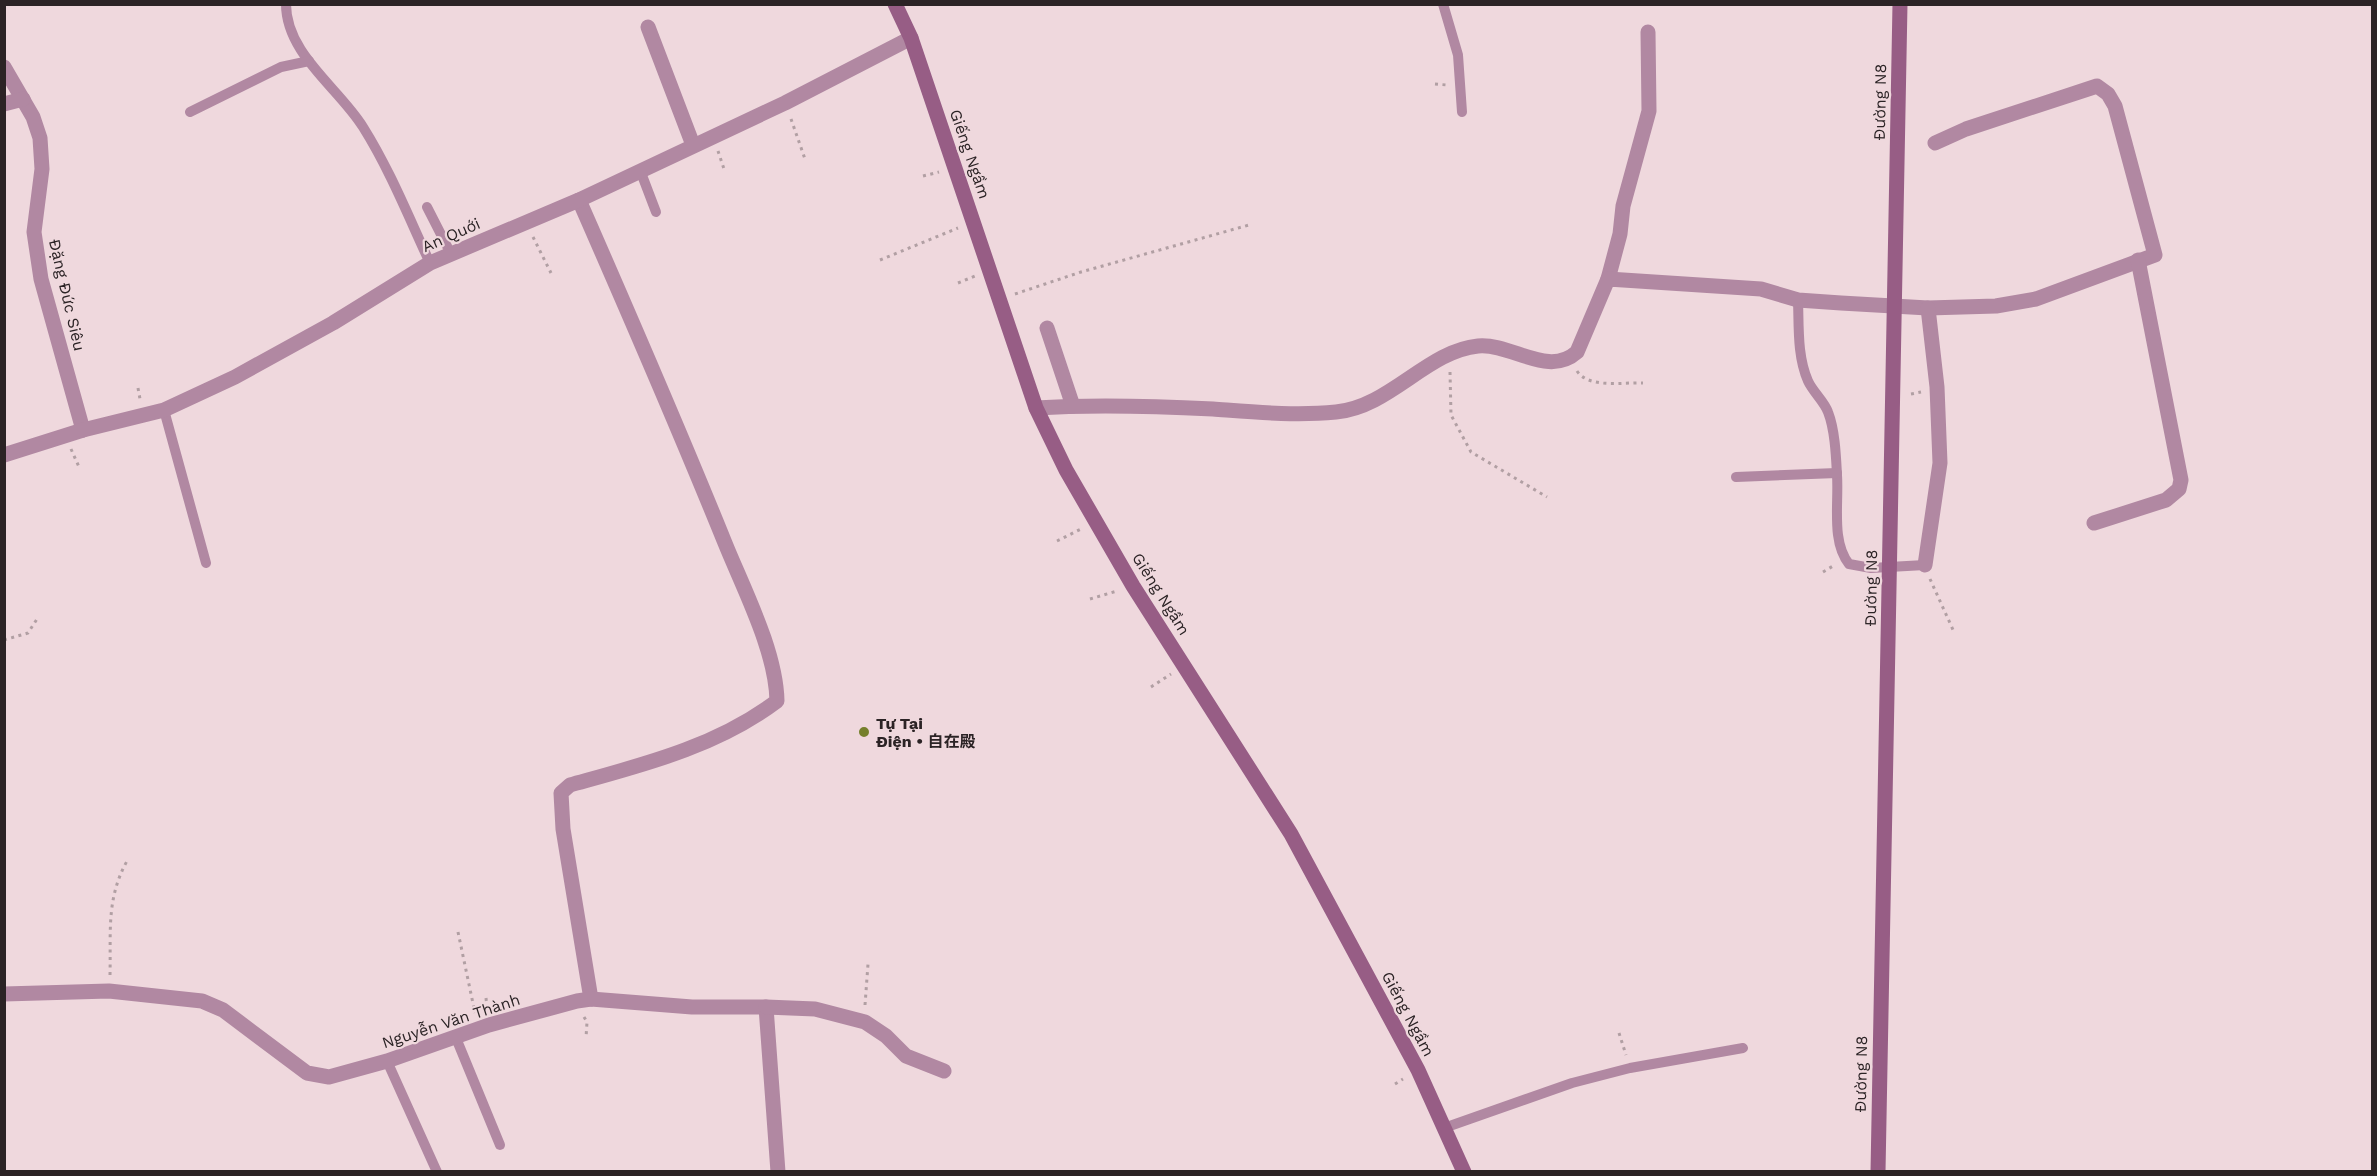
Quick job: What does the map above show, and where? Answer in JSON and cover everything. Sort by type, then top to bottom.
[{"type":"street","name":"Giếng Ngầm","points":[[895,4],[911,38],[1036,408],[1066,470],[1133,586],[1291,834],[1418,1070],[1464,1172]]},
{"type":"street","name":"Đường N8","points":[[1878,1172],[1900,4]]},
{"type":"street","points":[[648,27],[693,145]]},
{"type":"street","points":[[1036,408],[1122,405],[1273,412],[1337,412],[1365,406],[1452,353],[1478,346],[1498,346],[1545,363],[1569,359],[1577,352],[1608,279],[1620,234],[1623,206],[1649,111],[1648,32]]},
{"type":"street","name":"An Quới","points":[[4,455],[82,430],[164,410],[235,377],[304,339],[430,263],[579,200],[785,103],[911,38]]},
{"type":"street","name":"Đặng Đức Siêu","points":[[4,67],[23,99],[40,138],[42,170],[34,232],[41,279],[82,430]]},
{"type":"street","points":[[1608,279],[1761,289],[1798,300],[1928,308],[1996,306],[2036,299],[2155,255],[2115,106],[2108,94],[2097,86],[1966,129],[1935,143]]},
{"type":"street","points":[[4,104],[23,99]]},
{"type":"street","points":[[579,200],[663,389],[734,567],[776,678],[777,701],[754,719],[679,754],[570,785],[561,793],[563,829],[584,1000]]},
{"type":"street","points":[[2094,523],[2166,500],[2179,489],[2181,480],[2138,261]]},
{"type":"street","points":[[1925,565],[1940,463],[1937,387],[1928,308]]},
{"type":"street","points":[[1047,328],[1073,406]]},
{"type":"street","name":"Nguyễn Văn Thành","points":[[4,994],[109,991],[202,1002],[223,1010],[307,1073],[329,1077],[387,1061],[478,1029],[584,1000],[692,1007],[815,1009],[865,1022]]},
{"type":"street","points":[[766,1007],[778,1172]]},
{"type":"street","points":[[865,1022],[886,1036],[906,1056],[944,1071]]},
{"type":"lane","points":[[286,4],[286,13],[297,42],[309,61],[363,127],[430,263]]},
{"type":"lane","points":[[1443,4],[1458,55],[1462,112]]},
{"type":"lane","points":[[190,112],[281,67],[309,61]]},
{"type":"lane","points":[[640,170],[656,212]]},
{"type":"lane","points":[[427,207],[451,254]]},
{"type":"lane","points":[[1798,300],[1801,358],[1808,381],[1828,410],[1837,473],[1839,539],[1842,556],[1849,564],[1889,567],[1925,565]]},
{"type":"lane","points":[[164,410],[206,563]]},
{"type":"lane","points":[[1736,477],[1837,473]]},
{"type":"lane","points":[[456,1038],[500,1145]]},
{"type":"lane","points":[[1444,1128],[1572,1083],[1630,1068],[1743,1048]]},
{"type":"lane","points":[[387,1061],[437,1172]]},
{"type":"path","points":[[785,103],[805,159]]},
{"type":"path","points":[[525,222],[551,273]]},
{"type":"path","points":[[880,260],[974,222]]},
{"type":"path","points":[[1000,299],[1081,272],[1249,225]]},
{"type":"path","points":[[1452,353],[1451,415],[1471,452],[1547,497]]},
{"type":"path","points":[[1569,359],[1582,378],[1592,382],[1643,383]]},
{"type":"path","points":[[1057,541],[1095,521]]},
{"type":"path","points":[[1925,565],[1954,632]]},
{"type":"path","points":[[1090,599],[1133,586]]},
{"type":"path","points":[[4,640],[28,633],[37,619]]},
{"type":"path","points":[[1151,687],[1185,665]]},
{"type":"path","points":[[109,991],[111,903],[118,879],[127,861]]},
{"type":"path","points":[[458,932],[478,1029]]},
{"type":"path","points":[[865,1022],[868,964]]},
{"type":"path","points":[[584,1000],[578,1008],[587,1022],[586,1038]]},
{"type":"path","points":[[1619,1034],[1630,1068]]},
{"type":"place","name":"Tự Tại Điện • 自在殿","points":[[864,732]]}]
